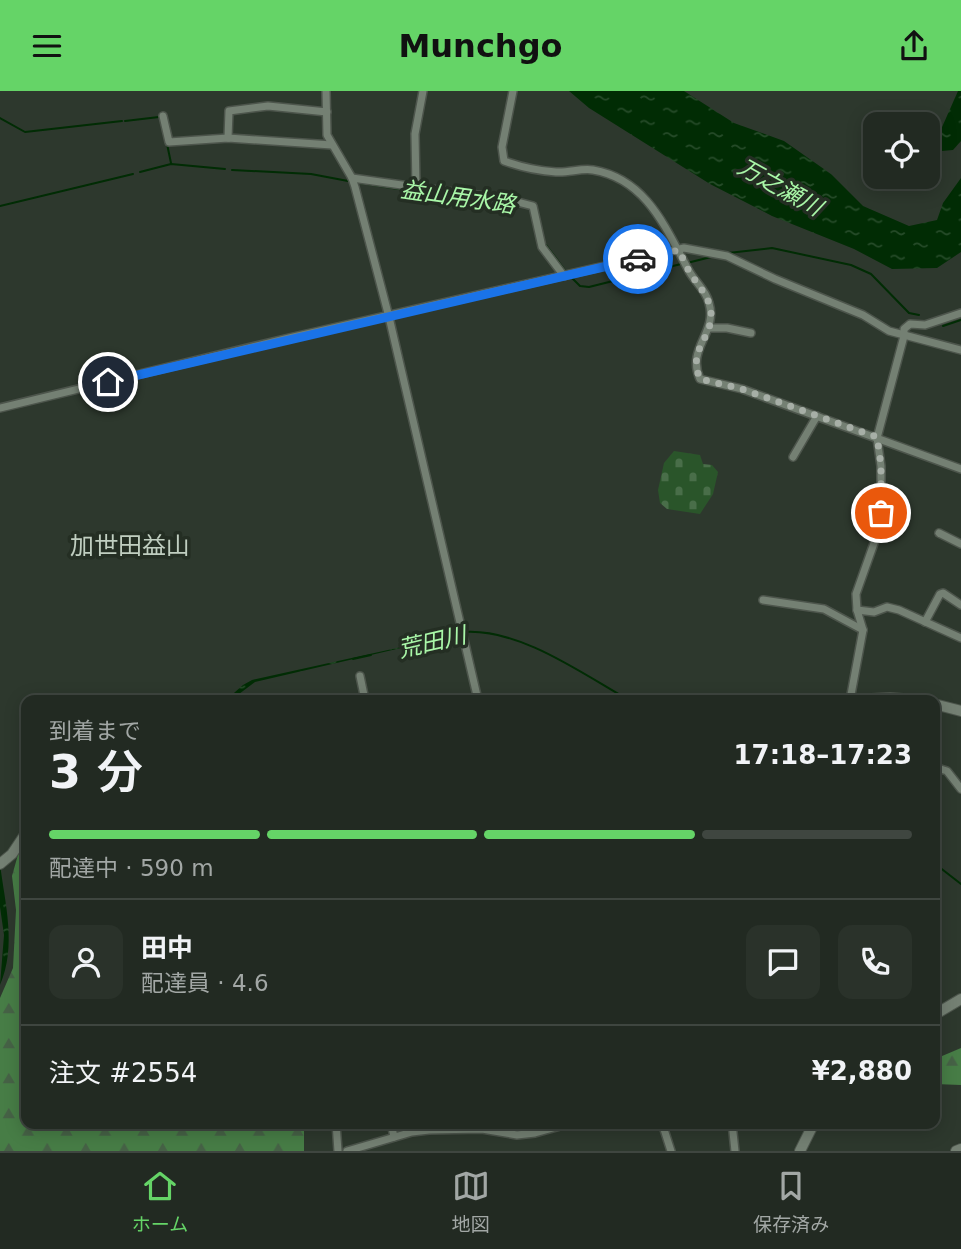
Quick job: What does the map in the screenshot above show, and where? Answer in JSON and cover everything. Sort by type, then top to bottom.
[{"type":"street","points":[[326,91],[327,135],[352,178],[389,317],[477,695]]},
{"type":"street","points":[[416,187],[415,134],[423,91]]},
{"type":"street","points":[[513,91],[502,147],[501,156],[504,161],[525,169],[558,172],[594,170],[622,180],[650,203],[709,302],[709,328],[696,355],[695,364],[700,379],[742,389],[961,469]]},
{"type":"street","points":[[228,138],[229,111],[268,106],[327,112]]},
{"type":"street","points":[[163,116],[169,142],[228,138],[332,145]]},
{"type":"street","points":[[352,178],[465,195],[480,194],[533,206],[542,247],[568,275]]},
{"type":"street","points":[[0,408],[679,250],[696,249],[727,256],[863,315],[889,331],[961,349]]},
{"type":"street","points":[[853,695],[863,631],[856,594],[878,532],[881,513],[881,465],[877,437],[904,329],[910,324],[925,325],[961,313]]},
{"type":"street","points":[[709,328],[727,328],[751,333]]},
{"type":"street","points":[[793,457],[817,416]]},
{"type":"street","points":[[939,533],[961,544]]},
{"type":"street","points":[[925,622],[940,594],[943,593],[961,605]]},
{"type":"street","points":[[763,600],[824,609],[863,631]]},
{"type":"street","points":[[857,610],[874,612],[887,607],[908,613],[961,638]]},
{"type":"street","points":[[360,676],[364,695]]},
{"type":"street","points":[[940,706],[961,711]]},
{"type":"street","points":[[940,769],[947,771],[961,789]]},
{"type":"street","points":[[1,864],[21,840]]},
{"type":"street","points":[[940,1012],[961,999]]},
{"type":"street","points":[[336,1129],[338,1151]]},
{"type":"street","points":[[392,1129],[394,1137]]},
{"type":"street","points":[[347,1151],[412,1132],[442,1129]]},
{"type":"street","points":[[482,1129],[523,1135],[547,1129]]},
{"type":"street","points":[[664,1129],[671,1151]]},
{"type":"street","points":[[732,1129],[734,1151]]},
{"type":"street","points":[[800,1151],[811,1129]]},
{"type":"street","points":[[956,1151],[961,1149]]},
{"type":"green space","points":[[674,451],[700,455],[703,464],[712,465],[718,472],[713,494],[700,514],[667,509],[660,503],[658,490],[664,463]]},
{"type":"green space","points":[[21,848],[21,1129],[304,1129],[304,1151],[0,1151],[0,998],[13,968],[16,910],[12,876]]},
{"type":"green space","points":[[961,1048],[961,1085],[940,1084],[940,1057]]},
{"type":"water","name":"万之瀬川","points":[[569,91],[684,91],[734,123],[784,141],[831,174],[863,206],[909,226],[937,220],[943,203],[961,178],[961,252],[937,268],[892,269],[854,249],[772,216],[710,184],[589,108]]},
{"type":"water","points":[[958,91],[961,91],[961,141],[953,150],[940,151],[940,132]]},
{"type":"water","points":[[474,631],[255,682],[238,695],[232,695],[252,680]]},
{"type":"water","points":[[0,864],[9,940],[0,985],[4,935],[0,907]]},
{"type":"waterway","points":[[125,121],[159,117]]},
{"type":"waterway","points":[[0,118],[25,132],[122,121]]},
{"type":"waterway","points":[[167,144],[171,163]]},
{"type":"waterway","name":"益山用水路","points":[[140,172],[171,164],[225,169]]},
{"type":"waterway","name":"益山用水路","points":[[232,170],[311,174],[348,181]]},
{"type":"waterway","name":"益山用水路","points":[[0,206],[133,174]]},
{"type":"waterway","name":"益山用水路","points":[[360,183],[463,199],[473,198]]},
{"type":"waterway","name":"益山用水路","points":[[546,245],[567,273]]},
{"type":"waterway","name":"益山用水路","points":[[728,253],[772,248],[851,265],[871,274],[909,313],[919,315]]},
{"type":"waterway","name":"益山用水路","points":[[687,263],[715,256]]},
{"type":"waterway","name":"益山用水路","points":[[571,277],[580,286],[589,287],[681,264]]},
{"type":"waterway","name":"益山用水路","points":[[943,326],[961,320]]},
{"type":"waterway","name":"荒田川","points":[[420,642],[459,632]]},
{"type":"waterway","name":"荒田川","points":[[465,632],[486,633],[529,645],[620,695]]},
{"type":"waterway","name":"荒田川","points":[[353,659],[371,655]]},
{"type":"waterway","name":"荒田川","points":[[940,868],[961,884]]},
{"type":"way so far","points":[[638,259],[679,250],[689,272],[705,293],[711,319],[696,355],[696,371],[700,379],[742,389],[877,437],[883,493],[881,513]]},
{"type":"district","name":"加世田益山","points":[[130,546]]},
{"type":"route","points":[[108,382],[638,259]]}]
